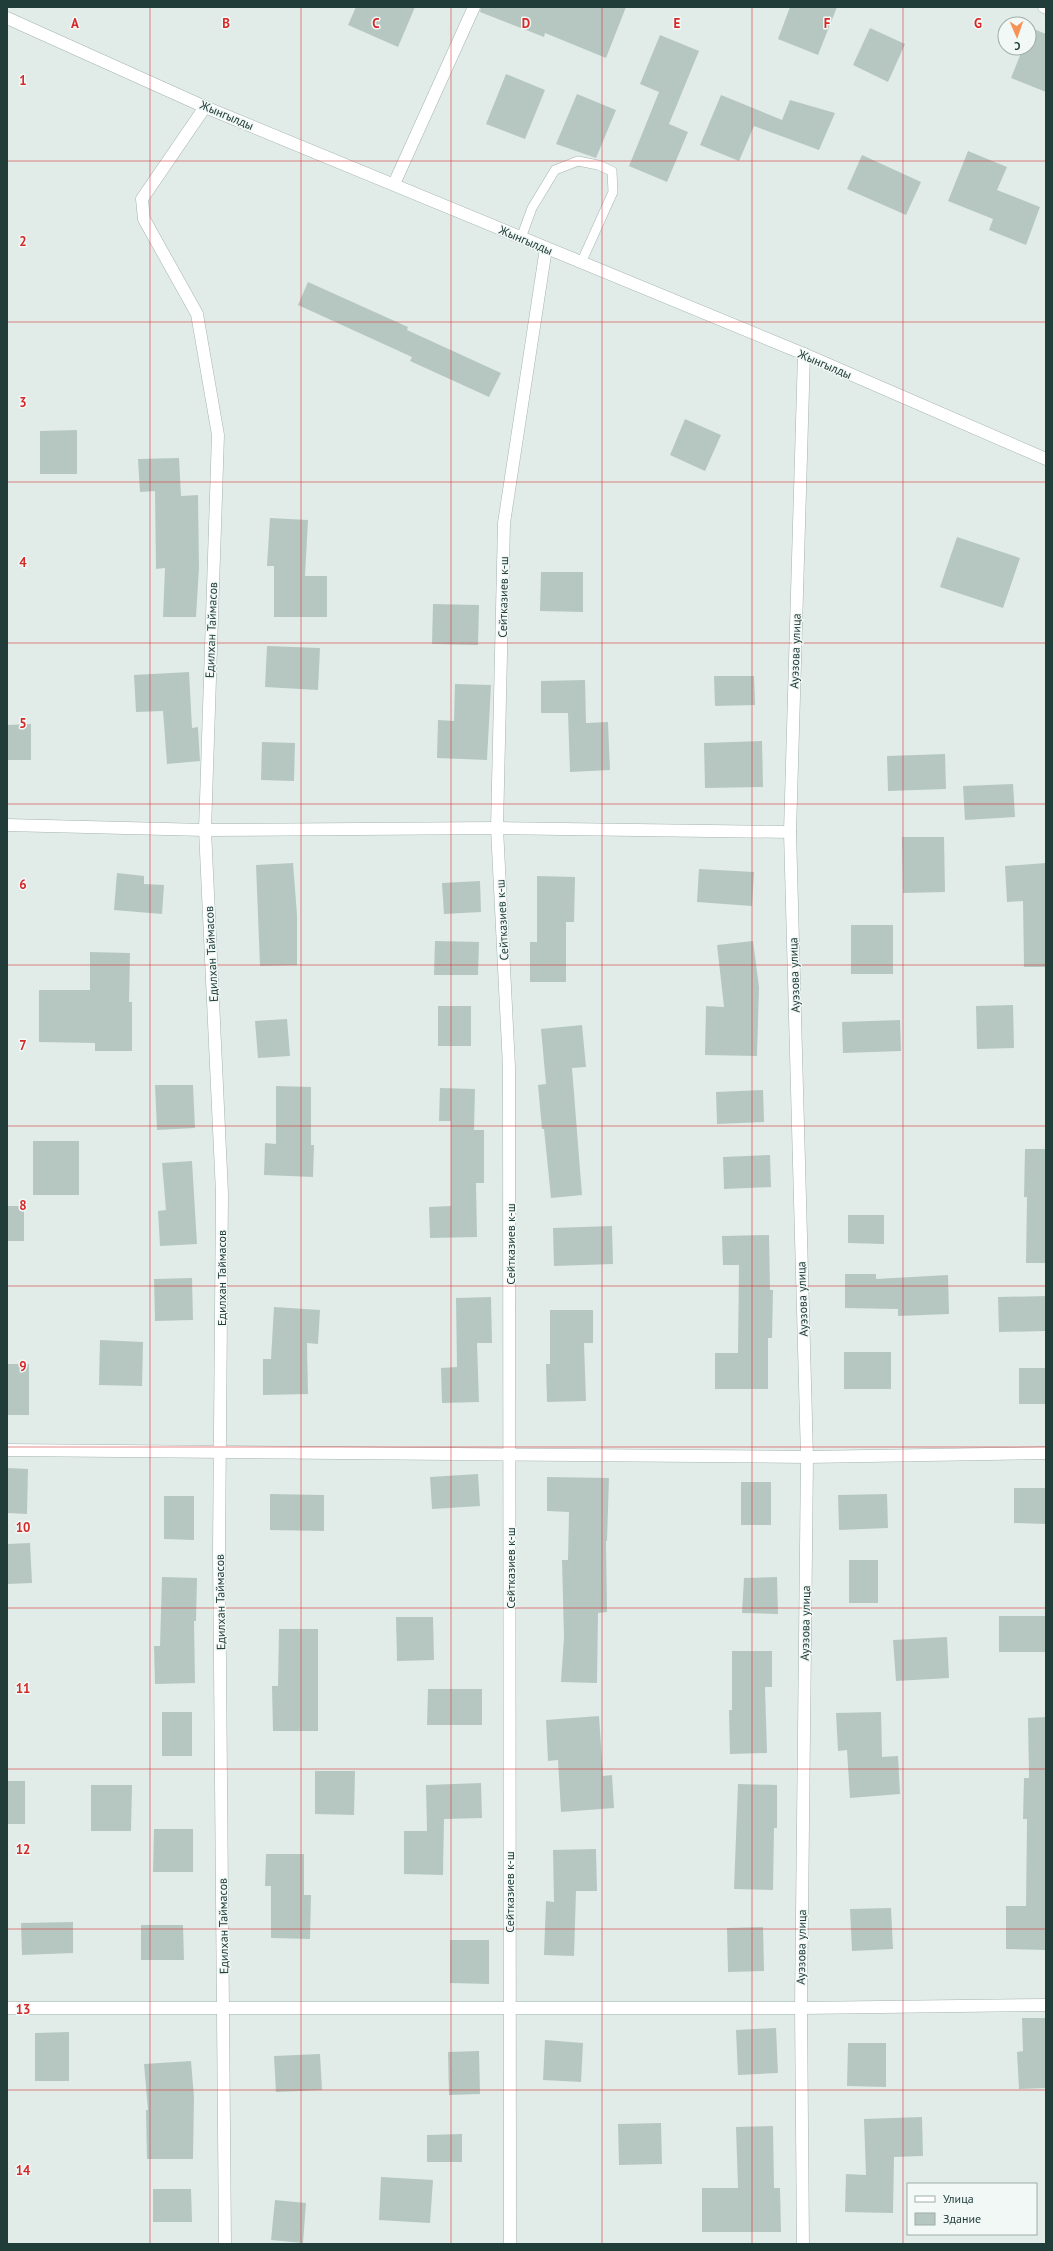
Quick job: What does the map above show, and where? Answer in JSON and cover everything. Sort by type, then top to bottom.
[{"type":"street","points":[[394,184],[474,7]]},
{"type":"street","name":"Жынгылды","points":[[7,18],[205,107],[804,354],[1046,459]]},
{"type":"street","name":"Едилхан Таймасов","points":[[205,107],[142,199],[144,219],[197,314],[218,435],[205,830],[222,1193],[220,1452],[225,2244]]},
{"type":"street","name":"Сейтказиев к-ш","points":[[510,2244],[509,2007],[511,1453],[509,1067],[497,828],[504,523],[546,248]]},
{"type":"street","name":"Ауэзова улица","points":[[803,2244],[801,2008],[806,1457],[790,832],[804,354]]},
{"type":"street","points":[[7,825],[205,830],[497,828],[790,832]]},
{"type":"street","points":[[7,1450],[511,1453],[806,1457],[1046,1452]]},
{"type":"street","points":[[7,2008],[801,2008],[1046,2005]]},
{"type":"lane","points":[[521,238],[532,208],[555,170],[578,161],[598,165],[612,171],[612,192],[581,263]]},
{"type":"building","points":[[356,7],[415,7],[398,47],[348,25]]},
{"type":"building","points":[[481,7],[626,7],[606,58],[545,33],[544,37],[480,12]]},
{"type":"building","points":[[790,7],[837,7],[818,55],[778,39]]},
{"type":"building","points":[[870,28],[905,44],[888,82],[853,65]]},
{"type":"building","points":[[1037,30],[1046,34],[1046,92],[1011,78],[1020,56],[1037,56]]},
{"type":"building","points":[[660,35],[699,51],[669,124],[688,132],[667,182],[629,166],[659,92],[640,84]]},
{"type":"building","points":[[506,74],[545,90],[525,139],[486,124]]},
{"type":"building","points":[[577,94],[616,110],[596,158],[556,144]]},
{"type":"building","points":[[721,95],[782,120],[790,100],[835,113],[819,150],[754,126],[739,161],[700,145]]},
{"type":"building","points":[[968,151],[1007,167],[997,190],[1040,207],[1026,245],[989,230],[993,219],[948,201]]},
{"type":"building","points":[[862,155],[921,182],[906,215],[847,189]]},
{"type":"building","points":[[308,282],[408,327],[407,330],[501,373],[489,397],[410,361],[412,357],[298,305]]},
{"type":"building","points":[[685,419],[721,435],[705,471],[670,455]]},
{"type":"building","points":[[77,430],[77,474],[40,474],[40,431]]},
{"type":"building","points":[[179,458],[181,496],[198,495],[199,568],[196,617],[163,617],[165,568],[156,569],[155,491],[140,492],[138,459]]},
{"type":"building","points":[[270,518],[308,520],[305,576],[327,576],[327,617],[274,617],[274,566],[267,566]]},
{"type":"building","points":[[957,537],[1020,558],[1003,608],[940,587]]},
{"type":"building","points":[[541,572],[583,572],[583,612],[540,611]]},
{"type":"building","points":[[433,604],[479,605],[478,645],[432,644]]},
{"type":"building","points":[[267,646],[320,648],[318,690],[265,687]]},
{"type":"building","points":[[189,672],[192,728],[198,727],[200,761],[167,764],[163,711],[136,712],[134,675]]},
{"type":"building","points":[[714,676],[754,676],[755,705],[715,706]]},
{"type":"building","points":[[585,680],[586,723],[608,722],[610,770],[570,772],[568,713],[541,713],[541,681]]},
{"type":"building","points":[[455,684],[491,685],[487,760],[437,758],[438,720],[454,721]]},
{"type":"building","points":[[31,724],[31,760],[7,760],[7,725]]},
{"type":"building","points":[[762,741],[763,787],[705,788],[704,743]]},
{"type":"building","points":[[262,742],[295,743],[294,781],[261,780]]},
{"type":"building","points":[[945,754],[946,789],[888,791],[887,756]]},
{"type":"building","points":[[1013,784],[1015,817],[965,820],[963,786]]},
{"type":"building","points":[[902,837],[944,837],[945,892],[903,893]]},
{"type":"building","points":[[293,863],[297,915],[297,965],[260,966],[256,865]]},
{"type":"building","points":[[1046,863],[1046,967],[1024,967],[1023,901],[1007,902],[1005,866]]},
{"type":"building","points":[[699,869],[754,872],[752,906],[697,902]]},
{"type":"building","points":[[117,873],[144,876],[144,884],[164,885],[162,914],[114,910]]},
{"type":"building","points":[[537,876],[575,877],[574,922],[566,922],[566,982],[530,982],[530,942],[537,942]]},
{"type":"building","points":[[480,881],[481,912],[444,914],[442,883]]},
{"type":"building","points":[[851,925],[893,925],[893,974],[851,974]]},
{"type":"building","points":[[435,941],[479,942],[478,975],[434,975]]},
{"type":"building","points":[[753,941],[759,987],[757,1056],[705,1055],[706,1006],[724,1007],[717,945]]},
{"type":"building","points":[[90,952],[130,953],[129,1002],[132,1002],[132,1051],[95,1051],[95,1043],[39,1042],[39,990],[90,990]]},
{"type":"building","points":[[1013,1005],[1014,1048],[977,1049],[976,1006]]},
{"type":"building","points":[[438,1006],[471,1006],[471,1046],[438,1046]]},
{"type":"building","points":[[287,1019],[290,1056],[258,1058],[255,1021]]},
{"type":"building","points":[[900,1020],[901,1051],[843,1053],[842,1022]]},
{"type":"building","points":[[582,1025],[586,1067],[572,1068],[582,1195],[551,1198],[538,1085],[546,1084],[541,1029]]},
{"type":"building","points":[[155,1085],[193,1085],[195,1128],[157,1130]]},
{"type":"building","points":[[276,1086],[311,1087],[311,1145],[314,1145],[313,1177],[264,1175],[265,1143],[276,1144]]},
{"type":"building","points":[[440,1088],[475,1089],[474,1130],[484,1130],[484,1183],[476,1183],[477,1237],[430,1238],[429,1207],[451,1206],[451,1121],[439,1121]]},
{"type":"building","points":[[763,1090],[764,1122],[717,1124],[716,1092]]},
{"type":"building","points":[[33,1141],[79,1141],[79,1195],[33,1195]]},
{"type":"building","points":[[1025,1149],[1046,1149],[1046,1263],[1026,1263],[1027,1197],[1024,1197]]},
{"type":"building","points":[[770,1155],[771,1187],[724,1189],[723,1157]]},
{"type":"building","points":[[192,1161],[197,1244],[160,1246],[158,1211],[166,1210],[162,1163]]},
{"type":"building","points":[[7,1206],[24,1206],[24,1241],[7,1241]]},
{"type":"building","points":[[848,1215],[884,1215],[884,1244],[848,1243]]},
{"type":"building","points":[[612,1226],[613,1264],[554,1266],[553,1228]]},
{"type":"building","points":[[769,1235],[770,1290],[773,1290],[772,1338],[768,1338],[768,1389],[715,1389],[715,1353],[738,1353],[739,1265],[723,1265],[722,1236]]},
{"type":"building","points":[[845,1274],[876,1274],[876,1279],[948,1275],[949,1314],[898,1316],[898,1309],[845,1308]]},
{"type":"building","points":[[192,1278],[193,1320],[155,1321],[154,1279]]},
{"type":"building","points":[[1046,1296],[1046,1331],[999,1332],[998,1297]]},
{"type":"building","points":[[491,1297],[492,1343],[477,1343],[479,1402],[442,1403],[441,1368],[457,1367],[456,1298]]},
{"type":"building","points":[[274,1307],[320,1310],[318,1344],[307,1343],[308,1394],[263,1395],[263,1359],[271,1359]]},
{"type":"building","points":[[550,1310],[593,1310],[593,1343],[584,1343],[586,1401],[547,1402],[546,1364],[550,1364]]},
{"type":"building","points":[[100,1340],[143,1342],[142,1386],[99,1385]]},
{"type":"building","points":[[844,1352],[891,1352],[891,1389],[844,1389]]},
{"type":"building","points":[[7,1364],[29,1364],[29,1415],[7,1415]]},
{"type":"building","points":[[1019,1368],[1046,1368],[1046,1404],[1019,1404]]},
{"type":"building","points":[[7,1468],[28,1469],[27,1514],[7,1513]]},
{"type":"building","points":[[478,1474],[480,1506],[432,1509],[430,1477]]},
{"type":"building","points":[[547,1477],[609,1478],[606,1541],[607,1612],[598,1613],[597,1683],[561,1682],[564,1637],[562,1560],[568,1560],[569,1512],[547,1511]]},
{"type":"building","points":[[741,1482],[771,1482],[771,1525],[741,1525]]},
{"type":"building","points":[[1014,1488],[1046,1488],[1046,1524],[1014,1523]]},
{"type":"building","points":[[270,1494],[324,1495],[324,1531],[270,1530]]},
{"type":"building","points":[[887,1494],[888,1528],[839,1530],[838,1495]]},
{"type":"building","points":[[164,1496],[194,1496],[194,1540],[164,1539]]},
{"type":"building","points":[[30,1543],[32,1583],[7,1584],[7,1544]]},
{"type":"building","points":[[849,1560],[878,1560],[878,1603],[849,1603]]},
{"type":"building","points":[[162,1577],[197,1578],[196,1621],[194,1621],[195,1683],[155,1684],[154,1646],[160,1646]]},
{"type":"building","points":[[777,1577],[778,1614],[742,1613],[744,1578]]},
{"type":"building","points":[[999,1616],[1046,1616],[1046,1652],[999,1652]]},
{"type":"building","points":[[396,1617],[433,1617],[434,1660],[397,1661]]},
{"type":"building","points":[[279,1629],[318,1629],[318,1731],[273,1731],[272,1686],[278,1686]]},
{"type":"building","points":[[947,1637],[949,1678],[896,1681],[893,1640]]},
{"type":"building","points":[[732,1651],[772,1651],[772,1687],[765,1687],[767,1753],[730,1754],[729,1710],[732,1710]]},
{"type":"building","points":[[428,1689],[482,1689],[482,1725],[427,1725]]},
{"type":"building","points":[[162,1712],[192,1712],[192,1756],[162,1756]]},
{"type":"building","points":[[881,1712],[882,1757],[898,1756],[900,1794],[850,1798],[847,1750],[838,1751],[836,1713]]},
{"type":"building","points":[[599,1716],[603,1776],[612,1775],[614,1808],[561,1812],[558,1760],[548,1761],[546,1720]]},
{"type":"building","points":[[1046,1717],[1045,1950],[1006,1949],[1006,1906],[1026,1906],[1027,1819],[1023,1819],[1024,1778],[1029,1778],[1028,1718]]},
{"type":"building","points":[[315,1771],[355,1771],[354,1815],[315,1814]]},
{"type":"building","points":[[7,1781],[25,1781],[25,1824],[7,1824]]},
{"type":"building","points":[[481,1783],[482,1818],[444,1819],[443,1875],[404,1874],[404,1831],[427,1831],[426,1785]]},
{"type":"building","points":[[738,1784],[777,1785],[777,1828],[774,1828],[773,1890],[734,1889]]},
{"type":"building","points":[[91,1785],[132,1785],[131,1831],[91,1831]]},
{"type":"building","points":[[154,1829],[193,1829],[193,1872],[153,1872]]},
{"type":"building","points":[[596,1849],[597,1891],[576,1891],[574,1956],[544,1955],[546,1901],[554,1902],[553,1850]]},
{"type":"building","points":[[266,1854],[304,1854],[304,1895],[311,1895],[310,1939],[271,1938],[271,1886],[265,1886]]},
{"type":"building","points":[[891,1908],[893,1949],[852,1951],[850,1909]]},
{"type":"building","points":[[73,1922],[73,1953],[22,1955],[21,1923]]},
{"type":"building","points":[[141,1925],[183,1925],[184,1960],[141,1960]]},
{"type":"building","points":[[763,1927],[764,1971],[728,1972],[727,1928]]},
{"type":"building","points":[[450,1940],[489,1940],[489,1984],[450,1983]]},
{"type":"building","points":[[1022,2018],[1046,2018],[1046,2088],[1019,2089],[1017,2052],[1023,2051]]},
{"type":"building","points":[[776,2028],[778,2073],[738,2075],[736,2030]]},
{"type":"building","points":[[69,2032],[69,2081],[35,2081],[35,2033]]},
{"type":"building","points":[[545,2040],[583,2043],[581,2082],[543,2080]]},
{"type":"building","points":[[848,2043],[886,2043],[886,2087],[847,2086]]},
{"type":"building","points":[[479,2051],[480,2094],[449,2095],[448,2052]]},
{"type":"building","points":[[320,2054],[322,2090],[276,2092],[274,2056]]},
{"type":"building","points":[[191,2061],[194,2097],[193,2159],[147,2159],[146,2110],[148,2110],[144,2064]]},
{"type":"building","points":[[922,2117],[923,2156],[894,2157],[893,2213],[845,2212],[846,2174],[866,2175],[864,2119]]},
{"type":"building","points":[[661,2123],[662,2164],[619,2165],[618,2124]]},
{"type":"building","points":[[773,2126],[774,2188],[780,2188],[781,2232],[702,2232],[702,2188],[738,2188],[736,2127]]},
{"type":"building","points":[[462,2134],[462,2162],[427,2162],[427,2135]]},
{"type":"building","points":[[381,2177],[433,2180],[430,2223],[379,2220]]},
{"type":"building","points":[[153,2189],[191,2189],[192,2222],[153,2222]]},
{"type":"building","points":[[275,2200],[306,2203],[303,2243],[271,2240]]}]
